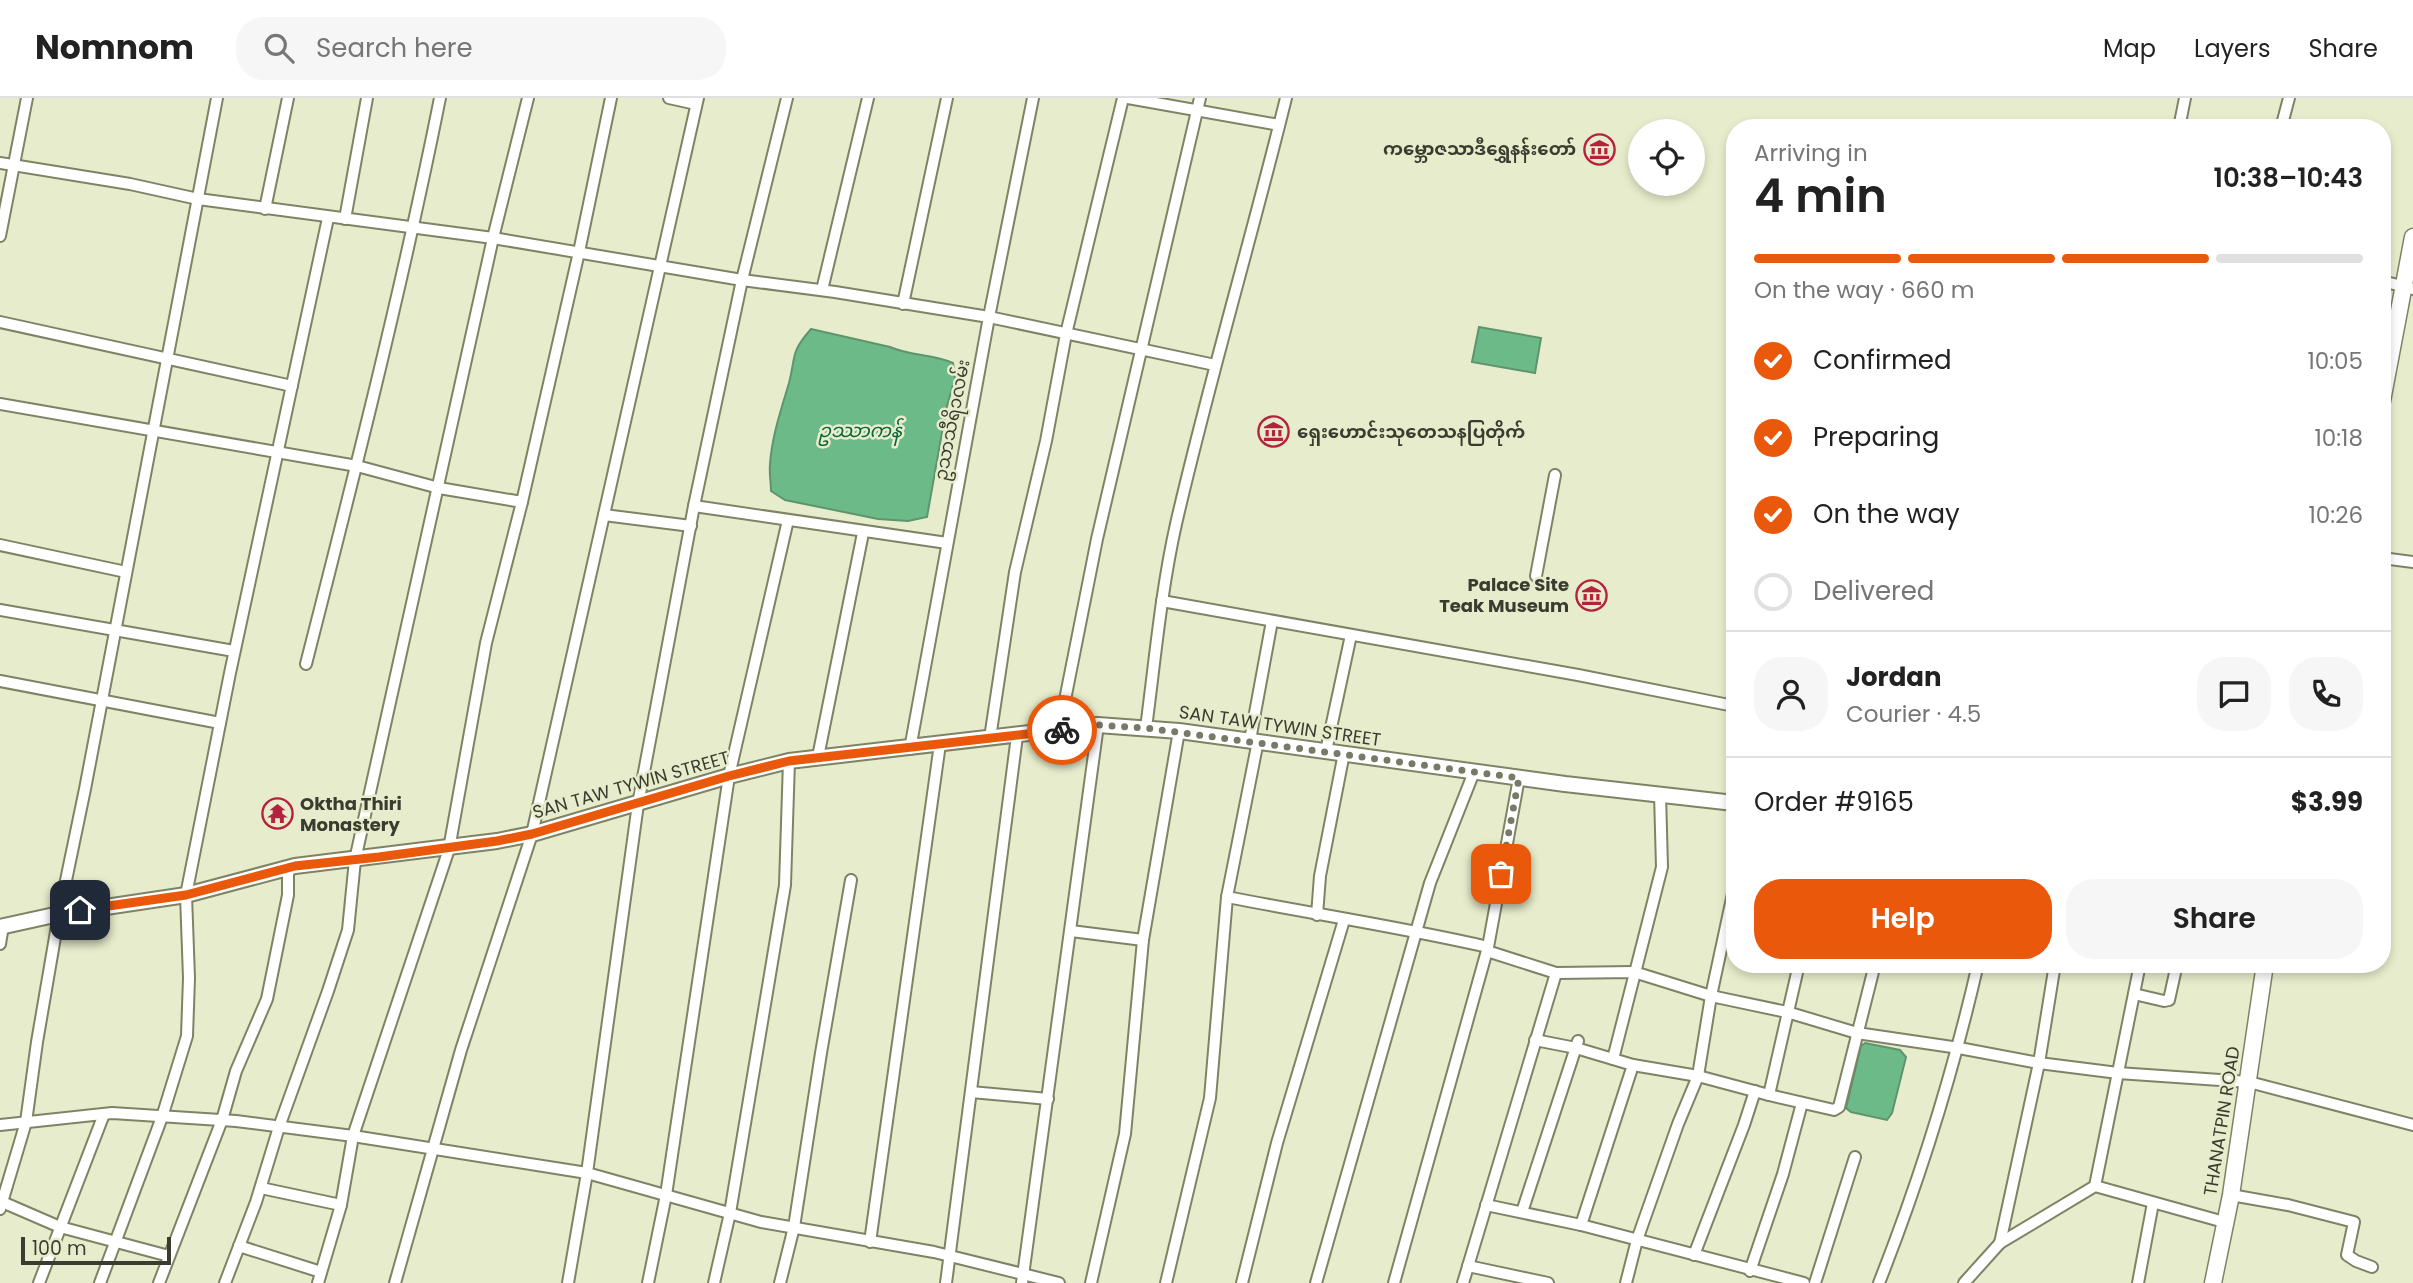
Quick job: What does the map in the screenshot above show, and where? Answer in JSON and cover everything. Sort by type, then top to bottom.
[{"type":"main road","points":[[2391,362],[2408,288],[2413,237]]},
{"type":"main road","name":"THANATPIN ROAD","points":[[2213,1283],[2231,1195],[2264,973]]},
{"type":"street","points":[[0,236],[27,98]]},
{"type":"street","points":[[169,1256],[61,1227],[1,1204],[26,1122],[59,914],[217,98]]},
{"type":"street","points":[[265,209],[288,98]]},
{"type":"street","points":[[345,219],[367,98]]},
{"type":"street","points":[[306,664],[414,229],[440,98]]},
{"type":"street","points":[[225,1283],[261,1188],[279,1127],[348,930],[355,860],[493,238],[528,98]]},
{"type":"street","points":[[239,1246],[319,1277],[341,1205],[353,1136],[449,849],[486,643],[522,502],[611,98]]},
{"type":"street","points":[[395,1283],[461,1050],[532,834],[697,101],[669,98]]},
{"type":"street","points":[[568,1283],[587,1173],[638,804],[694,506],[742,280],[787,98]]},
{"type":"street","points":[[822,290],[868,98]]},
{"type":"street","points":[[903,304],[947,98]]},
{"type":"street","name":"ဥသာသီရိ၁လမ်း","points":[[911,748],[989,317],[1033,98]]},
{"type":"street","points":[[990,738],[1015,572],[1046,441],[1066,334],[1126,98],[1279,125]]},
{"type":"street","points":[[1059,730],[1097,539],[1200,98]]},
{"type":"street","points":[[1146,728],[1162,601],[1176,526],[1286,98]]},
{"type":"street","points":[[2181,119],[2185,98]]},
{"type":"street","points":[[2283,119],[2289,98]]},
{"type":"street","points":[[0,163],[265,209],[493,238],[742,280],[989,317],[1142,348],[1215,366]]},
{"type":"street","points":[[100,1283],[162,1116],[187,1036],[189,978],[186,895],[234,651],[328,218]]},
{"type":"street","points":[[2391,283],[2408,288]]},
{"type":"street","points":[[0,321],[292,386]]},
{"type":"street","points":[[0,404],[357,466],[439,488],[522,502]]},
{"type":"street","points":[[1536,576],[1555,475]]},
{"type":"street","points":[[694,506],[863,533],[947,543]]},
{"type":"street","points":[[604,515],[691,526]]},
{"type":"street","points":[[648,1283],[666,1195],[729,776],[788,520]]},
{"type":"street","points":[[818,757],[863,533]]},
{"type":"street","points":[[0,545],[85,561],[126,572]]},
{"type":"street","points":[[2391,559],[2413,562]]},
{"type":"street","points":[[1162,601],[1578,675],[1726,704]]},
{"type":"street","points":[[0,610],[234,651]]},
{"type":"street","points":[[1166,1283],[1210,1098],[1227,897],[1272,621]]},
{"type":"street","points":[[1326,751],[1351,635]]},
{"type":"street","points":[[0,681],[220,723]]},
{"type":"street","points":[[1023,1278],[1098,725]]},
{"type":"street","name":"SAN TAW TYWIN STREET","points":[[1,926],[59,914],[186,895],[288,868],[449,849],[532,834],[789,761],[1098,725],[1179,731],[1519,778],[1726,802]]},
{"type":"street","points":[[1091,1283],[1125,1134],[1143,940],[1179,731]]},
{"type":"street","points":[[946,1283],[1017,736]]},
{"type":"street","points":[[870,1242],[940,744]]},
{"type":"street","points":[[1317,915],[1321,876],[1344,753]]},
{"type":"street","points":[[714,1283],[730,1213],[785,885],[789,761]]},
{"type":"street","points":[[1316,1283],[1430,883],[1474,772]]},
{"type":"street","points":[[1394,1283],[1487,949],[1519,778]]},
{"type":"street","points":[[1614,1059],[1662,867],[1660,794]]},
{"type":"street","points":[[159,1283],[222,1121],[236,1071],[267,999],[288,895],[288,868]]},
{"type":"street","points":[[780,1283],[794,1227],[851,880]]},
{"type":"street","points":[[1227,897],[1344,920],[1418,931],[1487,949],[1556,973],[1634,972],[1711,996],[1787,1012],[1857,1033],[2118,1073],[2249,1082],[2413,1125]]},
{"type":"street","points":[[1242,1283],[1277,1143],[1344,920]]},
{"type":"street","points":[[0,944],[1,926]]},
{"type":"street","points":[[1626,1283],[1637,1240],[1698,1076],[1726,926]]},
{"type":"street","points":[[1071,931],[1143,940]]},
{"type":"street","points":[[1463,1283],[1556,973]]},
{"type":"street","points":[[1769,1095],[1797,973]]},
{"type":"street","points":[[1535,1040],[1577,1045],[1633,1065],[1698,1076],[1834,1110],[1839,1107],[1873,973]]},
{"type":"street","points":[[1879,1283],[1910,1202],[1959,1048],[1976,973]]},
{"type":"street","points":[[2000,1243],[2039,1063],[2054,973]]},
{"type":"street","points":[[2095,1186],[2138,973]]},
{"type":"street","points":[[2134,994],[2169,1000],[2175,973]]},
{"type":"street","points":[[1522,1212],[1577,1045]]},
{"type":"street","points":[[1581,1225],[1633,1065]]},
{"type":"street","points":[[1694,1255],[1755,1091]]},
{"type":"street","points":[[971,1092],[1048,1099]]},
{"type":"street","points":[[1750,1271],[1783,1174],[1802,1103]]},
{"type":"street","points":[[39,1283],[104,1114]]},
{"type":"street","points":[[0,1125],[104,1114],[222,1121],[353,1136],[587,1173],[730,1213],[950,1257],[1023,1278],[1059,1283]]},
{"type":"street","points":[[1815,1283],[1855,1157]]},
{"type":"street","points":[[1964,1283],[2000,1243],[2095,1186],[2224,1222]]},
{"type":"street","points":[[261,1188],[341,1205]]},
{"type":"street","points":[[2231,1195],[2288,1205],[2354,1222],[2347,1255],[2372,1268]]},
{"type":"street","points":[[2138,1283],[2153,1203]]},
{"type":"street","points":[[1486,1205],[1581,1225],[1804,1283]]},
{"type":"street","points":[[1468,1266],[1548,1283]]},
{"type":"water","points":[[1479,327],[1541,338],[1535,373],[1472,362]]},
{"type":"water","name":"ဥဿာကန်","points":[[811,329],[953,363],[955,378],[946,410],[927,517],[908,521],[878,519],[785,500],[771,491],[770,464],[777,423],[795,355]]},
{"type":"water","points":[[1865,1043],[1900,1050],[1906,1057],[1892,1113],[1887,1120],[1851,1112],[1846,1108],[1861,1046]]},
{"type":"way so far","points":[[1062,730],[1098,725],[1146,728],[1519,778],[1501,874]]},
{"type":"place","name":"ကမ္ဘောဇသာဒီရွှေနန်းတော်","points":[[1599,149]]},
{"type":"place","name":"ရှေးဟောင်းသုတေသနပြတိုက်","points":[[1274,432]]},
{"type":"place","name":"Palace Site Teak Museum","points":[[1592,595]]},
{"type":"place","name":"Oktha Thiri Monastery","points":[[277,814]]},
{"type":"route","points":[[80,910],[186,895],[295,866],[449,849],[532,834],[789,761],[1062,730]]}]
